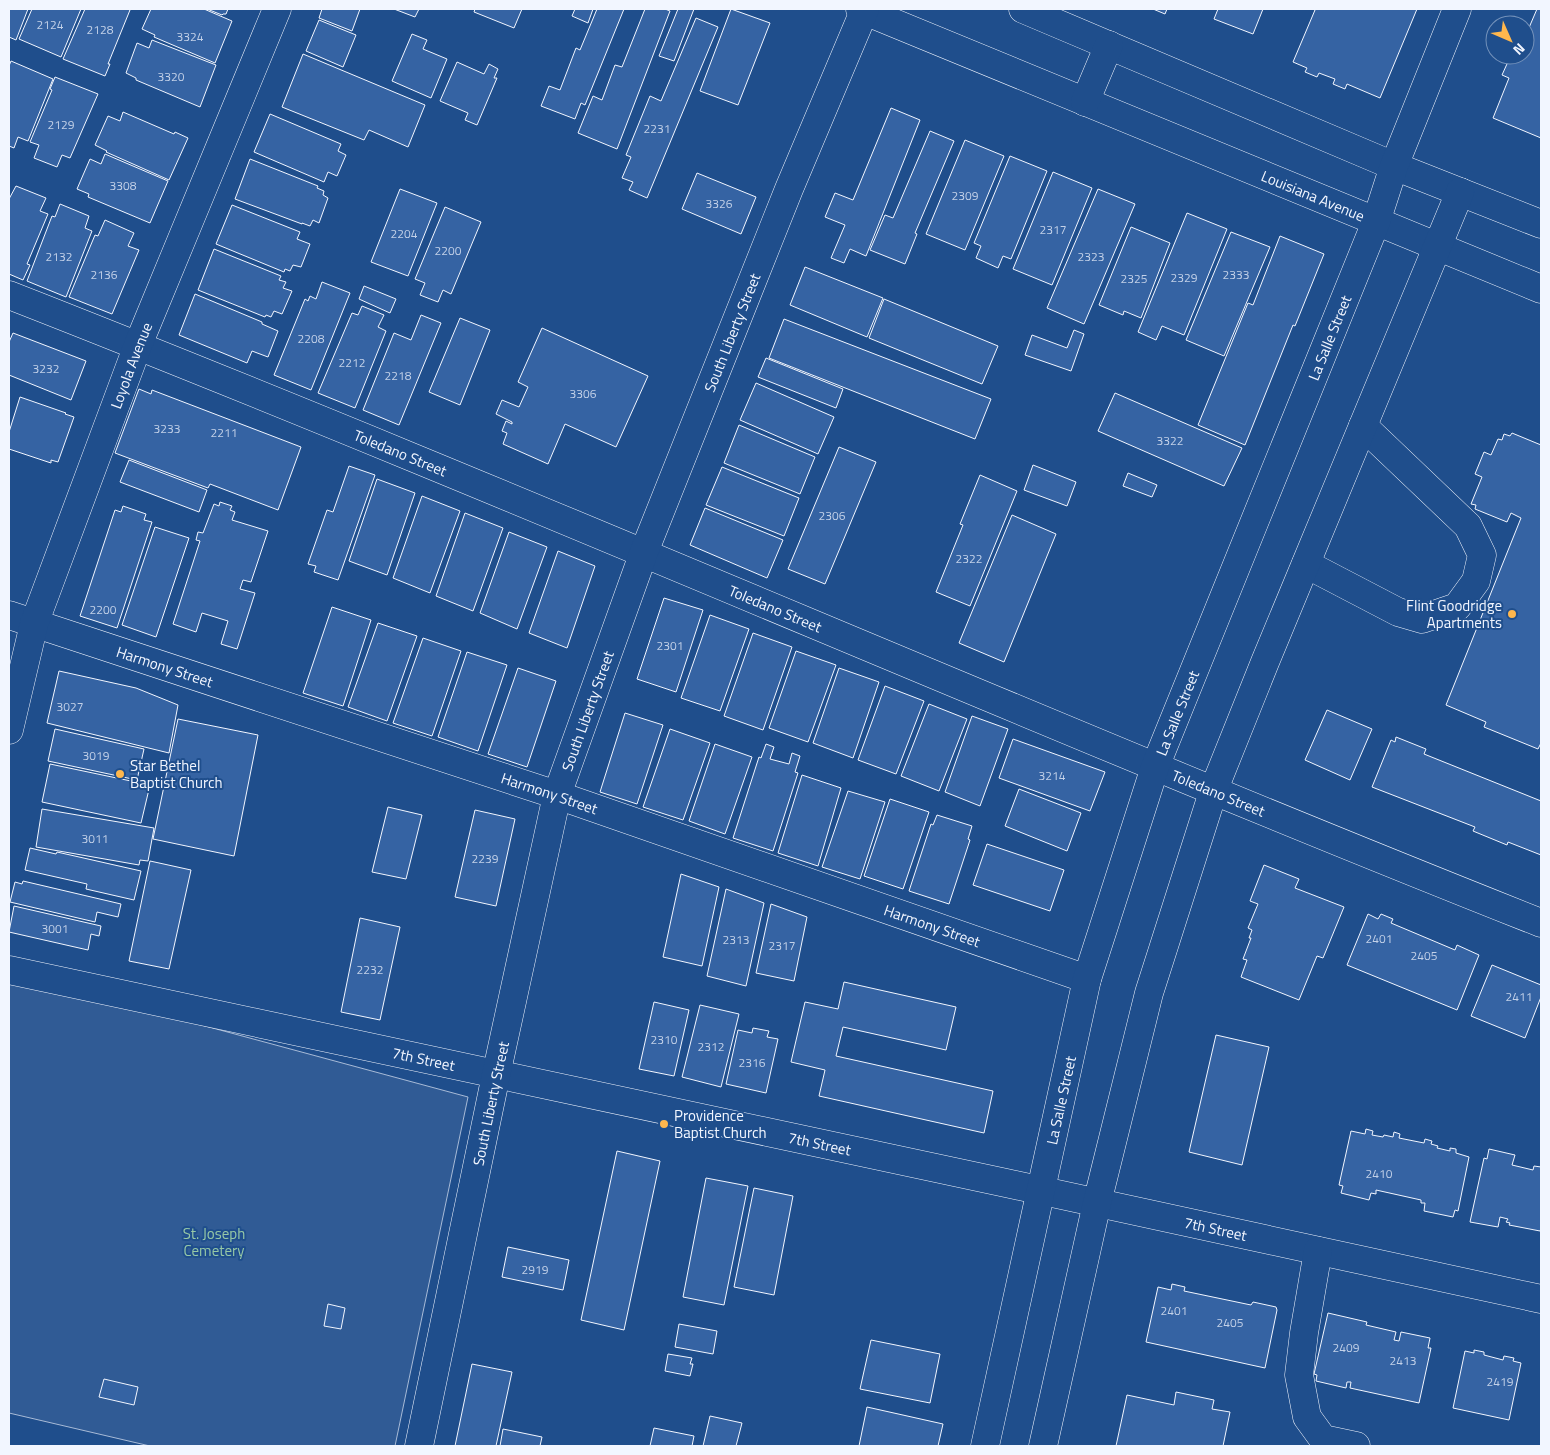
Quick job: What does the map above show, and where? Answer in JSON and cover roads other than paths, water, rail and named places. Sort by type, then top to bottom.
[{"type":"street","name":"Loyola Avenue","points":[[9,730],[34,624],[138,345],[277,9]]},
{"type":"street","name":"Louisiana Avenue","points":[[863,9],[1541,289]]},
{"type":"street","name":"South Liberty Street","points":[[419,1446],[556,795],[644,552],[863,9]]},
{"type":"street","points":[[1023,9],[1394,166],[1541,224]]},
{"type":"street","name":"La Salle Street","points":[[985,1446],[1087,979],[1155,766],[1376,222],[1394,166],[1457,9]]},
{"type":"street","points":[[1085,102],[1109,45]]},
{"type":"street","points":[[1043,1446],[1097,1203],[1148,993],[1214,789],[1460,192]]},
{"type":"street","name":"Toledano Street","points":[[9,295],[138,345],[644,552],[1155,766],[1541,923]]},
{"type":"street","points":[[1306,564],[1398,612],[1422,619],[1457,607],[1476,581],[1482,555],[1468,526],[1364,426]]},
{"type":"street","name":"Harmony Street","points":[[9,615],[556,795],[1087,979]]},
{"type":"street","name":"7th Street","points":[[9,970],[1541,1300]]},
{"type":"street","points":[[1318,1251],[1304,1333],[1300,1375],[1307,1418],[1323,1439],[1356,1446]]},
{"type":"place","name":"Flint Goodridge Apartments","points":[[1512,614]]},
{"type":"place","name":"Star Bethel Baptist Church","points":[[120,774]]},
{"type":"place","name":"Providence Baptist Church","points":[[664,1124]]},
{"type":"park label","name":"St. Joseph Cemetery","points":[[214,1242]]}]
